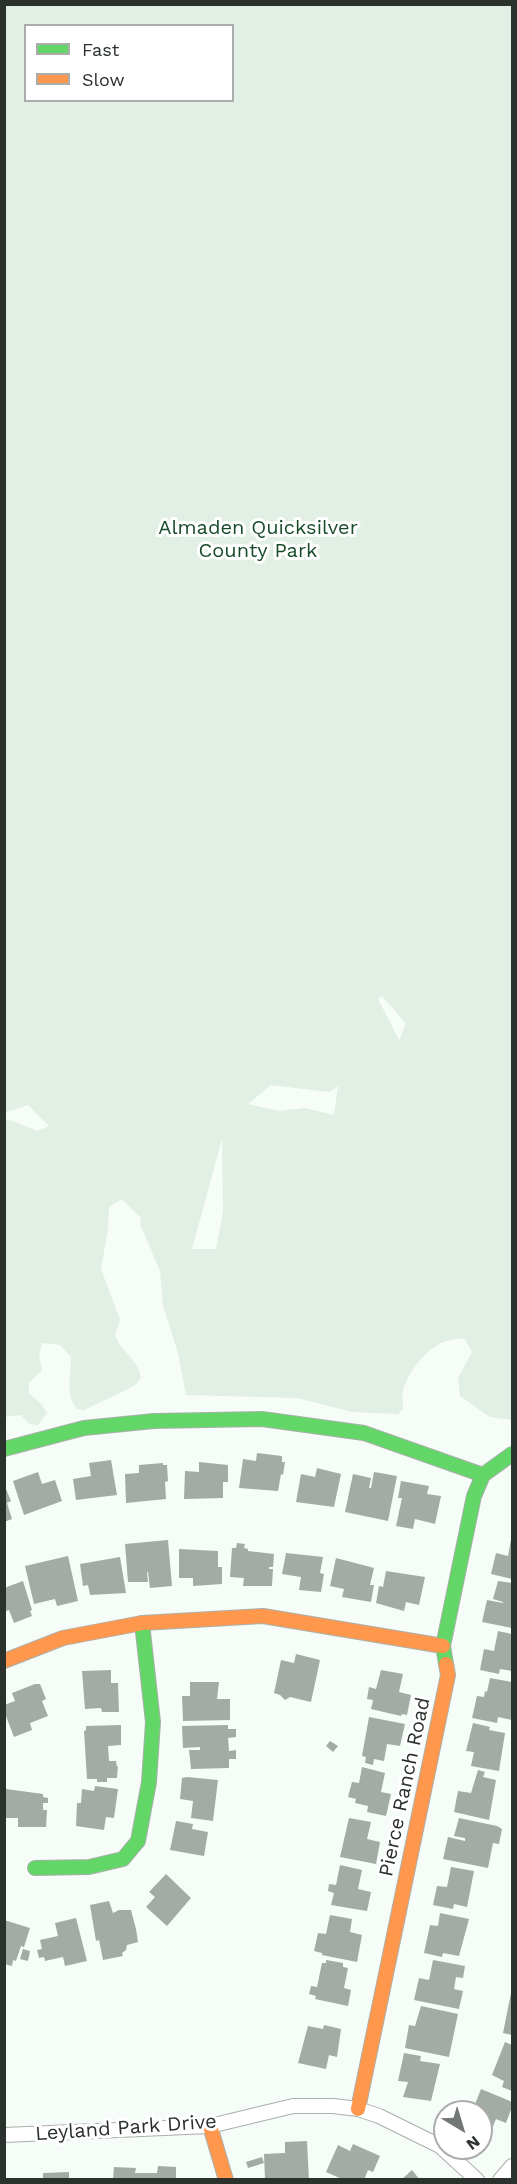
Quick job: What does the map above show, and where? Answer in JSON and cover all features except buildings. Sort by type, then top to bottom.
[{"type":"street","points":[[4,1449],[84,1428],[154,1421],[262,1419],[364,1433],[483,1475],[513,1454]]},
{"type":"street","name":"Pierce Ranch Road","points":[[358,2109],[448,1675],[443,1646],[474,1496],[483,1475]]},
{"type":"street","points":[[4,1661],[63,1638],[142,1623],[263,1616],[443,1646]]},
{"type":"street","points":[[35,1868],[89,1867],[123,1859],[138,1841],[149,1782],[153,1722],[142,1623]]},
{"type":"street","name":"Leyland Park Drive","points":[[4,2135],[210,2126],[293,2106],[333,2106],[358,2109],[379,2116],[440,2146],[477,2180]]},
{"type":"street","points":[[210,2126],[226,2180]]},
{"type":"street","points":[[500,2180],[513,2166]]},
{"type":"green space","name":"Almaden Quicksilver County Park","points":[[5,4],[512,5],[512,1420],[490,1417],[460,1396],[458,1378],[472,1352],[465,1339],[444,1342],[426,1354],[407,1380],[403,1390],[403,1409],[398,1414],[352,1412],[297,1398],[186,1395],[178,1353],[163,1306],[160,1271],[140,1224],[141,1218],[122,1199],[109,1207],[108,1229],[101,1269],[120,1320],[115,1335],[137,1366],[141,1378],[134,1386],[84,1410],[77,1409],[70,1391],[71,1357],[60,1345],[42,1343],[39,1355],[42,1370],[29,1383],[29,1393],[47,1413],[38,1425],[29,1424],[21,1415],[5,1417],[5,1119],[37,1131],[49,1126],[28,1105],[4,1113]],"holes":[[[382,996],[406,1024],[399,1040],[378,999]],[[271,1085],[329,1092],[338,1086],[334,1115],[304,1108],[279,1111],[248,1104]],[[222,1139],[223,1211],[216,1249],[192,1249]]]},
{"type":"traffic: fast","points":[[4,1449],[84,1428],[154,1421],[262,1419],[364,1433],[483,1475],[512,1454]]},
{"type":"traffic: fast","points":[[446,1664],[443,1646],[474,1496],[483,1475]]},
{"type":"traffic: fast","points":[[35,1868],[89,1867],[123,1859],[138,1841],[149,1782],[153,1722],[142,1623]]},
{"type":"traffic: slow","points":[[4,1661],[63,1638],[142,1623],[263,1616],[443,1646]]},
{"type":"traffic: slow","points":[[358,2109],[448,1675],[446,1664]]},
{"type":"traffic: slow","points":[[210,2126],[226,2180]]}]
